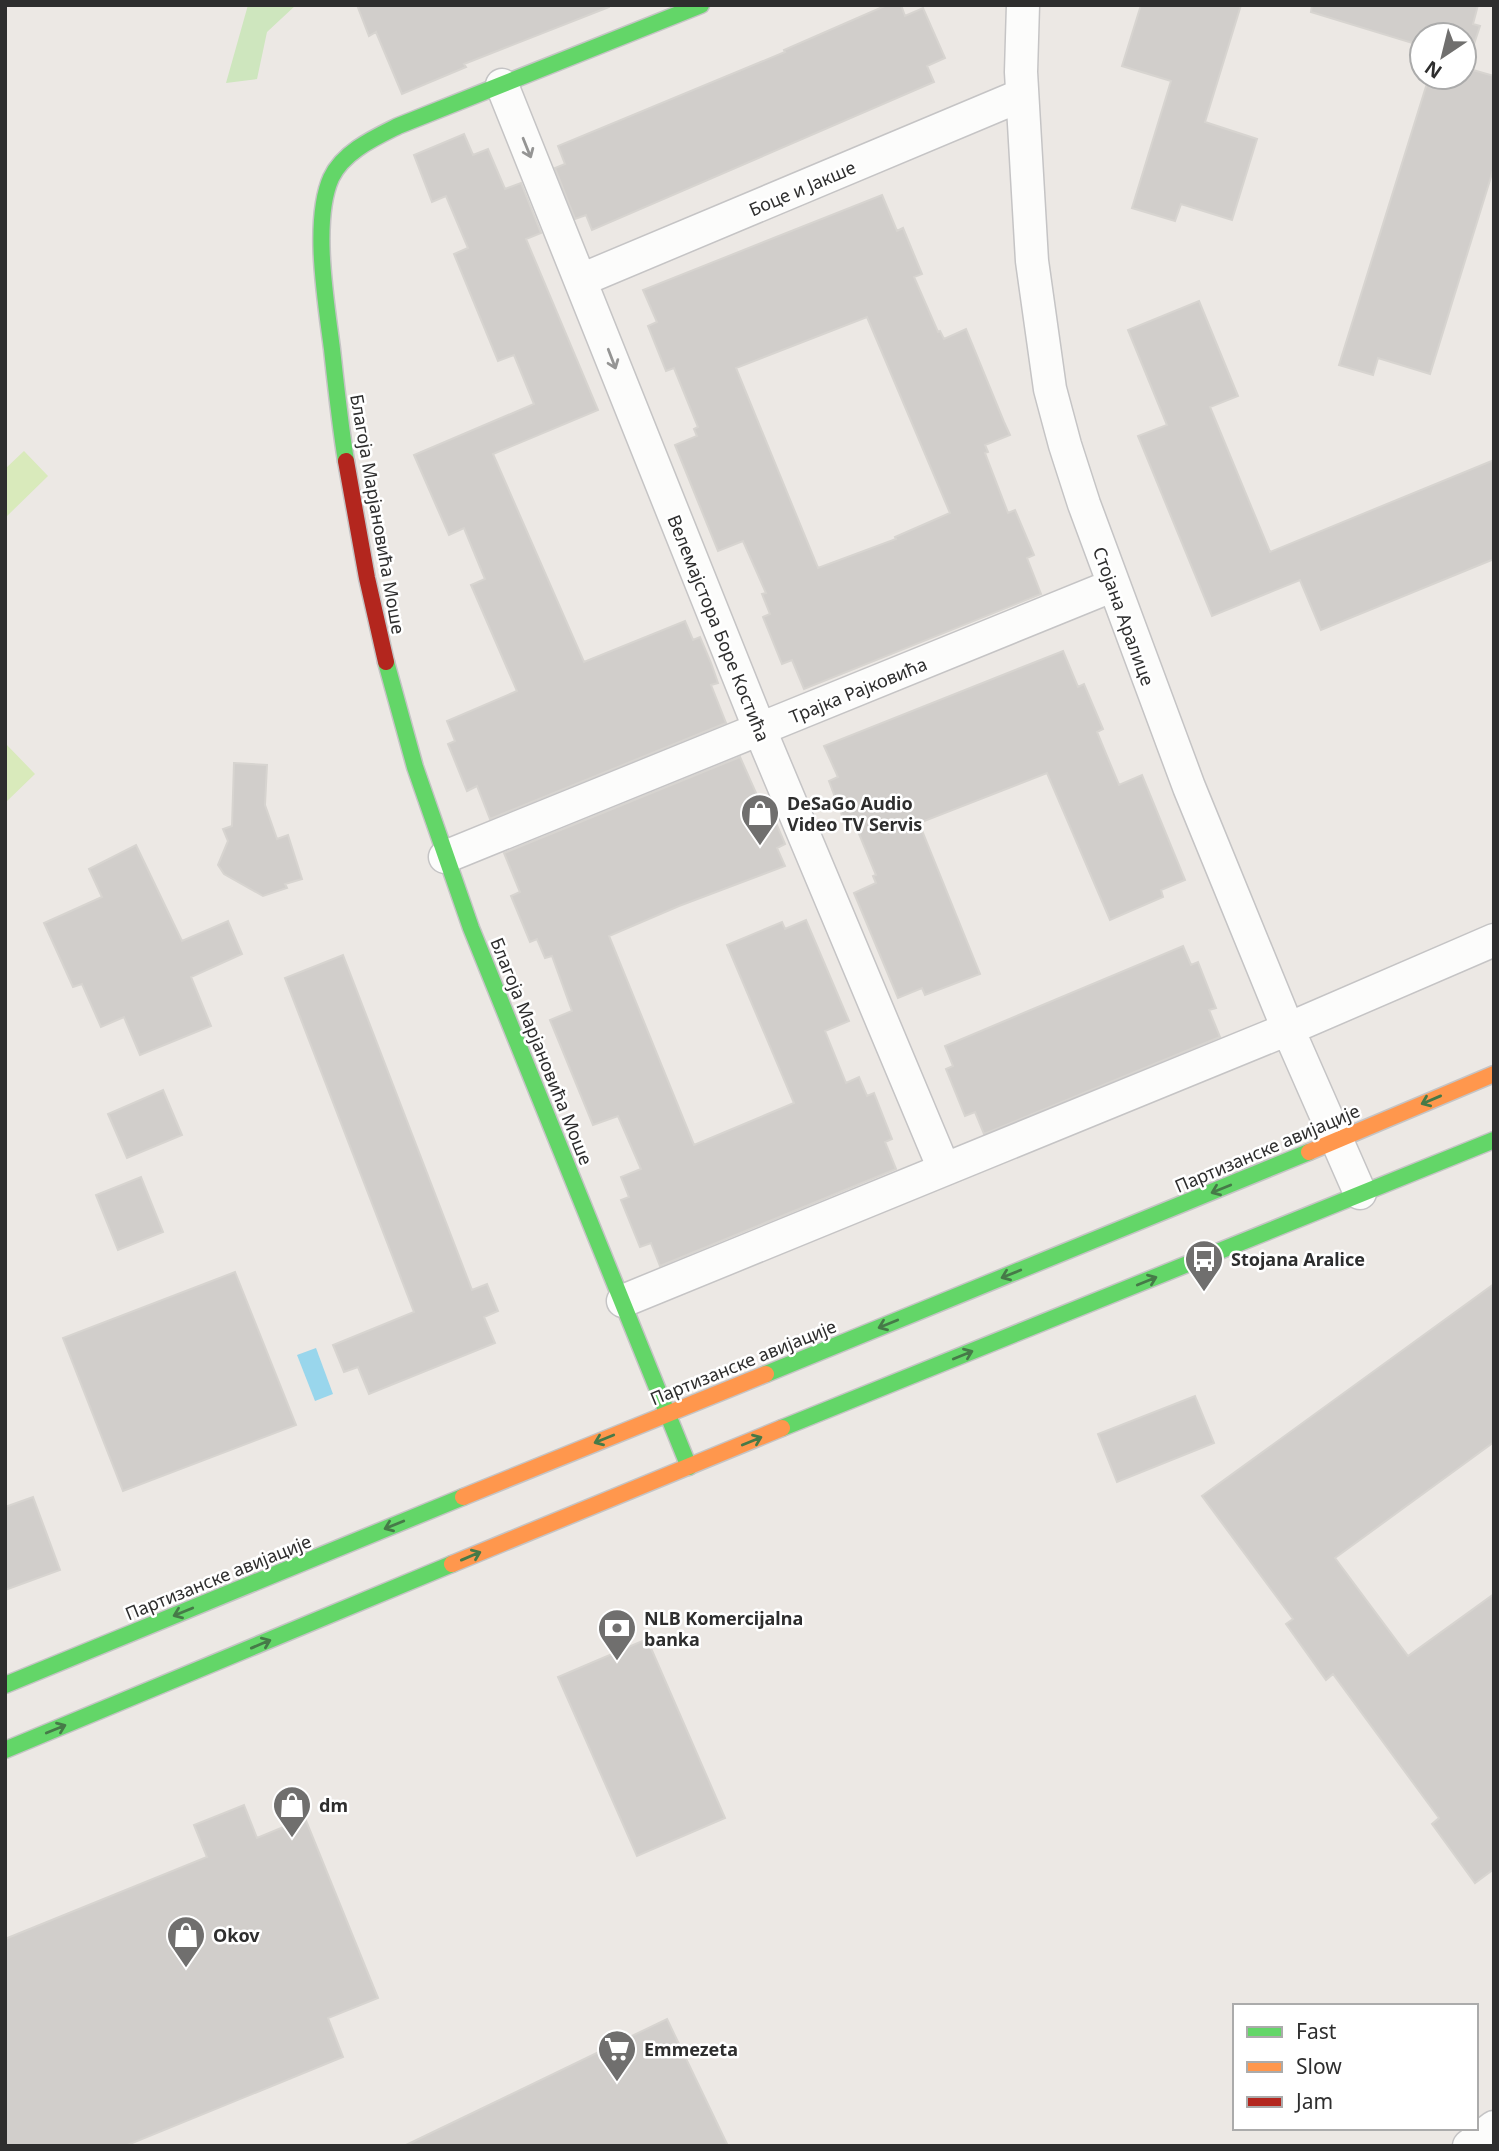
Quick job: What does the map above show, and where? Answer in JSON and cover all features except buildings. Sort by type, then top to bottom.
[{"type":"main road","name":"Благоја Марјановића Моше","points":[[689,1466],[498,1000],[445,856],[400,715],[367,580],[336,389],[325,289],[323,204],[332,177],[342,164],[373,139],[398,126],[701,5]]},
{"type":"main road","name":"Партизанске авијације","points":[[5,1685],[1494,1074]]},
{"type":"main road","points":[[5,1750],[689,1466],[1494,1140]]},
{"type":"street","name":"Стојана Аралице","points":[[1023,5],[1022,95],[1032,261],[1050,389],[1084,504],[1189,787],[1360,1193]]},
{"type":"street","name":"Велемајстора Боре Костића","points":[[502,85],[760,730],[944,1169]]},
{"type":"street","name":"Боце и Јакше","points":[[582,280],[1022,95]]},
{"type":"street","name":"Трајка Рајковића","points":[[445,856],[1114,585]]},
{"type":"street","points":[[623,1301],[1289,1029],[1494,940]]},
{"type":"street","points":[[1469,2146],[1494,2127]]},
{"type":"green space","points":[[248,5],[296,5],[267,32],[257,79],[226,83]]},
{"type":"green space","points":[[24,451],[48,476],[5,518],[5,469]]},
{"type":"green space","points":[[5,743],[35,774],[5,803]]},
{"type":"water","points":[[316,1348],[333,1394],[315,1401],[297,1355]]},
{"type":"traffic: fast","points":[[346,461],[321,239],[325,196],[336,169],[351,153],[398,126],[701,5]]},
{"type":"traffic: fast","points":[[386,662],[415,767],[471,928],[689,1467]]},
{"type":"traffic: fast","points":[[782,1428],[1494,1140]]},
{"type":"traffic: fast","points":[[766,1374],[1309,1152]]},
{"type":"traffic: fast","points":[[5,1685],[463,1497]]},
{"type":"traffic: fast","points":[[5,1750],[452,1564]]},
{"type":"traffic: slow","points":[[1309,1152],[1494,1074]]},
{"type":"traffic: slow","points":[[463,1497],[766,1374]]},
{"type":"traffic: slow","points":[[452,1564],[782,1428]]},
{"type":"traffic: jam","points":[[346,461],[367,578],[386,662]]},
{"type":"place","name":"DeSaGo Audio Video TV Servis","points":[[760,847]]},
{"type":"place","name":"Stojana Aralice","points":[[1204,1293]]},
{"type":"place","name":"NLB Komercijalna banka","points":[[617,1662]]},
{"type":"place","name":"dm","points":[[292,1839]]},
{"type":"place","name":"Okov","points":[[186,1969]]},
{"type":"place","name":"Emmezeta","points":[[617,2083]]}]
